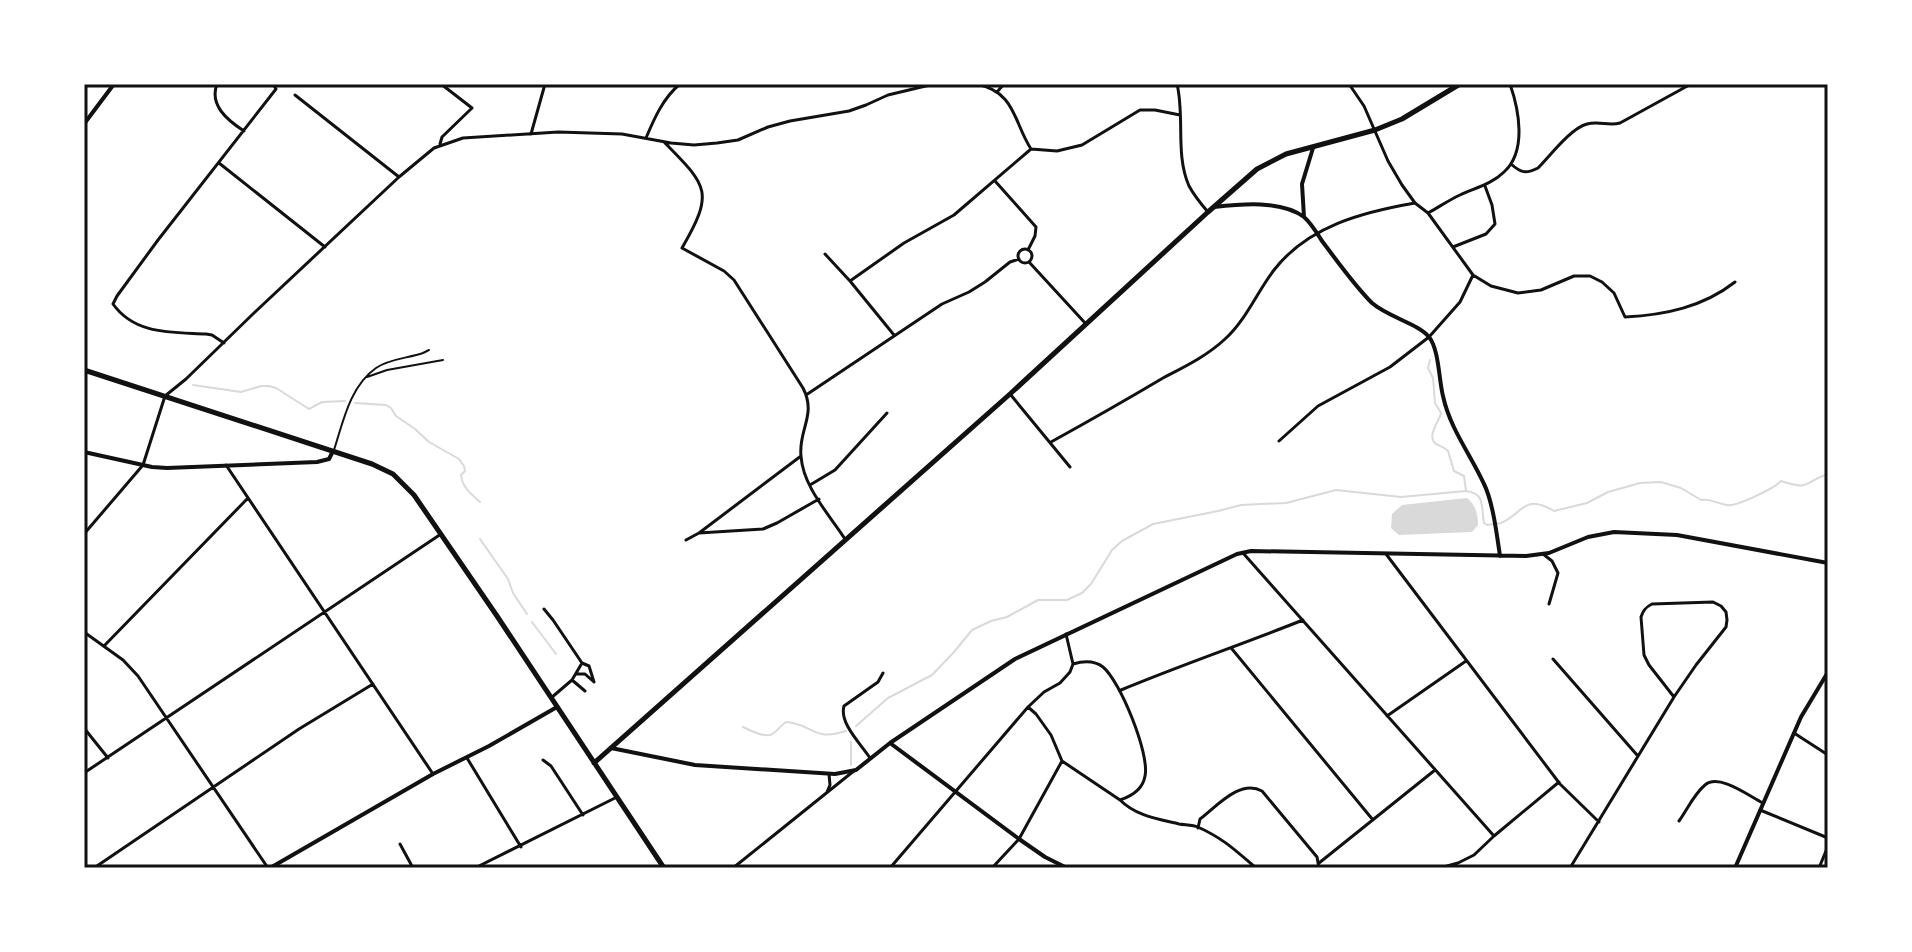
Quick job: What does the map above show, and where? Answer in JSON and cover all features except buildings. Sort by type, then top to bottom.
[{"type":"main road","points":[[594,763],[1010,394],[1241,182],[1267,162],[1286,154],[1375,130],[1402,119],[1460,84]]},
{"type":"main road","points":[[84,370],[372,464],[393,474],[410,489],[441,534],[664,868]]},
{"type":"street","points":[[84,124],[114,84]]},
{"type":"street","points":[[217,84],[214,92],[217,107],[244,131]]},
{"type":"street","points":[[440,145],[442,137],[472,108],[441,84]]},
{"type":"street","points":[[531,134],[545,84]]},
{"type":"street","points":[[646,138],[663,103],[680,84]]},
{"type":"street","points":[[84,534],[142,466],[165,396],[175,390],[399,177],[440,145],[463,138],[531,134],[600,133],[694,145],[738,140],[779,124],[849,111],[888,95],[934,84]]},
{"type":"street","points":[[976,84],[997,92],[1009,103],[1031,149]]},
{"type":"street","points":[[997,92],[1004,84]]},
{"type":"street","points":[[1177,84],[1185,175],[1208,212]]},
{"type":"street","points":[[1349,84],[1364,106],[1388,161],[1415,203],[1428,213],[1473,275],[1491,286],[1518,293],[1541,290],[1574,276],[1590,276],[1614,293],[1625,317],[1657,315],[1698,304],[1735,282]]},
{"type":"street","points":[[1428,213],[1496,179],[1511,164],[1519,131],[1516,100],[1510,84]]},
{"type":"street","points":[[1511,164],[1520,172],[1532,172],[1585,124],[1620,123],[1691,84]]},
{"type":"street","points":[[224,343],[206,334],[151,331],[113,304],[158,240],[244,131],[274,86]]},
{"type":"street","points":[[295,95],[399,177]]},
{"type":"street","points":[[850,281],[904,243],[954,215],[1031,149],[1057,151],[1082,145],[1140,110],[1180,115]]},
{"type":"street","points":[[664,142],[698,177],[703,192],[695,226],[682,248],[724,271],[734,280],[806,395],[809,413],[800,448],[805,475],[845,539]]},
{"type":"street","points":[[1304,218],[1302,184],[1313,145]]},
{"type":"street","points":[[219,163],[325,247]]},
{"type":"street","points":[[995,181],[1036,227],[1028,250]]},
{"type":"street","points":[[1453,247],[1486,234],[1495,224],[1484,185]]},
{"type":"street","points":[[1051,442],[1187,365],[1225,339],[1275,269],[1317,234],[1346,219],[1415,203]]},
{"type":"street","points":[[1214,207],[1269,205],[1304,218],[1374,304],[1429,337],[1434,346],[1448,413],[1485,485],[1500,556]]},
{"type":"street","points":[[1019,259],[1020,251],[1028,250]]},
{"type":"street","points":[[1028,250],[1032,257],[1029,262]]},
{"type":"street","points":[[825,254],[894,335]]},
{"type":"street","points":[[806,395],[942,304],[977,287],[1010,262],[1019,259]]},
{"type":"street","points":[[1019,259],[1023,263],[1029,262]]},
{"type":"street","points":[[1029,262],[1087,324]]},
{"type":"street","points":[[1279,441],[1318,406],[1390,367],[1429,337],[1460,302],[1473,275]]},
{"type":"street","points":[[1010,394],[1070,467]]},
{"type":"street","points":[[810,485],[835,470],[887,413]]},
{"type":"street","points":[[84,452],[142,466],[167,468],[317,462],[329,459],[333,451]]},
{"type":"street","points":[[686,540],[801,456]]},
{"type":"street","points":[[226,465],[433,774]]},
{"type":"street","points":[[104,646],[248,498]]},
{"type":"street","points":[[699,533],[763,529],[819,499]]},
{"type":"street","points":[[733,868],[890,743],[1004,665],[1243,553],[1526,556],[1543,554],[1588,537],[1614,532],[1677,535],[1828,563]]},
{"type":"street","points":[[84,773],[441,534]]},
{"type":"street","points":[[1243,553],[1494,836]]},
{"type":"street","points":[[1386,554],[1559,782],[1599,822]]},
{"type":"street","points":[[1543,554],[1557,566],[1558,573],[1549,604]]},
{"type":"street","points":[[1570,868],[1674,697],[1724,631],[1727,616],[1721,606],[1713,602],[1657,604],[1644,608],[1641,617],[1644,655],[1674,697]]},
{"type":"street","points":[[544,609],[582,663],[589,666],[594,682],[583,673],[576,674]]},
{"type":"street","points":[[1121,690],[1303,620]]},
{"type":"street","points":[[84,632],[123,660],[138,676],[269,868],[557,707]]},
{"type":"street","points":[[890,868],[1028,707],[1067,677],[1073,664],[1066,634]]},
{"type":"street","points":[[1232,649],[1373,820]]},
{"type":"street","points":[[1553,659],[1639,757]]},
{"type":"street","points":[[1073,664],[1081,661],[1102,666],[1121,690],[1146,762],[1142,785],[1137,792],[1120,800]]},
{"type":"street","points":[[1387,716],[1466,661]]},
{"type":"street","points":[[551,698],[572,680],[582,663]]},
{"type":"street","points":[[1735,868],[1794,733],[1828,672]]},
{"type":"street","points":[[871,758],[844,721],[842,710],[878,682],[883,673]]},
{"type":"street","points":[[572,680],[585,691]]},
{"type":"street","points":[[94,868],[299,729],[373,684]]},
{"type":"street","points":[[1028,707],[1051,735],[1062,761],[1135,811],[1151,818],[1198,828],[1224,840],[1256,868]]},
{"type":"street","points":[[84,728],[108,758]]},
{"type":"street","points":[[1794,733],[1828,755]]},
{"type":"street","points":[[890,743],[1019,839],[1067,868]]},
{"type":"street","points":[[611,748],[695,765],[829,774],[856,770]]},
{"type":"street","points":[[466,756],[521,847]]},
{"type":"street","points":[[543,760],[551,766],[583,815]]},
{"type":"street","points":[[992,868],[1019,839],[1062,761]]},
{"type":"street","points":[[1198,828],[1200,819],[1228,797],[1242,788],[1254,787],[1262,791],[1317,857],[1319,865],[1435,770]]},
{"type":"street","points":[[825,796],[830,785],[829,774]]},
{"type":"street","points":[[1440,868],[1469,858],[1559,782]]},
{"type":"street","points":[[1679,821],[1703,786],[1710,782],[1725,783],[1763,803]]},
{"type":"street","points":[[475,868],[617,797]]},
{"type":"street","points":[[1760,810],[1828,838]]},
{"type":"street","points":[[400,844],[413,868]]},
{"type":"street","points":[[1819,868],[1828,846]]},
{"type":"street","points":[[1244,868],[1248,862]]},
{"type":"lane","points":[[333,451],[351,398],[366,377],[376,367],[429,350]]},
{"type":"lane","points":[[366,377],[443,360]]},
{"type":"shaded area","points":[[1467,498],[1478,518],[1478,525],[1472,532],[1399,535],[1391,528],[1392,514],[1402,505]]},
{"type":"waterway","points":[[1430,360],[1428,368],[1433,378],[1435,403],[1441,413],[1433,441],[1448,451],[1454,471],[1464,476],[1466,491]]},
{"type":"waterway","points":[[193,385],[241,392],[269,386],[309,409],[322,402],[345,401]]},
{"type":"waterway","points":[[355,403],[386,405],[429,442],[459,459],[465,471],[461,475],[463,483],[480,502]]},
{"type":"waterway","points":[[856,726],[888,698],[932,675],[972,630],[1007,617],[1038,600],[1067,600],[1082,593],[1112,550],[1153,524],[1241,505],[1286,503],[1336,490],[1401,497],[1472,492],[1479,498],[1487,525],[1501,523],[1530,504],[1554,511],[1587,503],[1608,492],[1640,483],[1661,482],[1681,488],[1701,500],[1732,505],[1781,481],[1803,485],[1828,474]]},
{"type":"waterway","points":[[480,539],[508,579],[527,614]]},
{"type":"waterway","points":[[532,622],[556,654]]},
{"type":"waterway","points":[[743,727],[767,735],[786,722],[819,734],[846,731]]},
{"type":"waterway","points":[[851,742],[851,765]]}]
